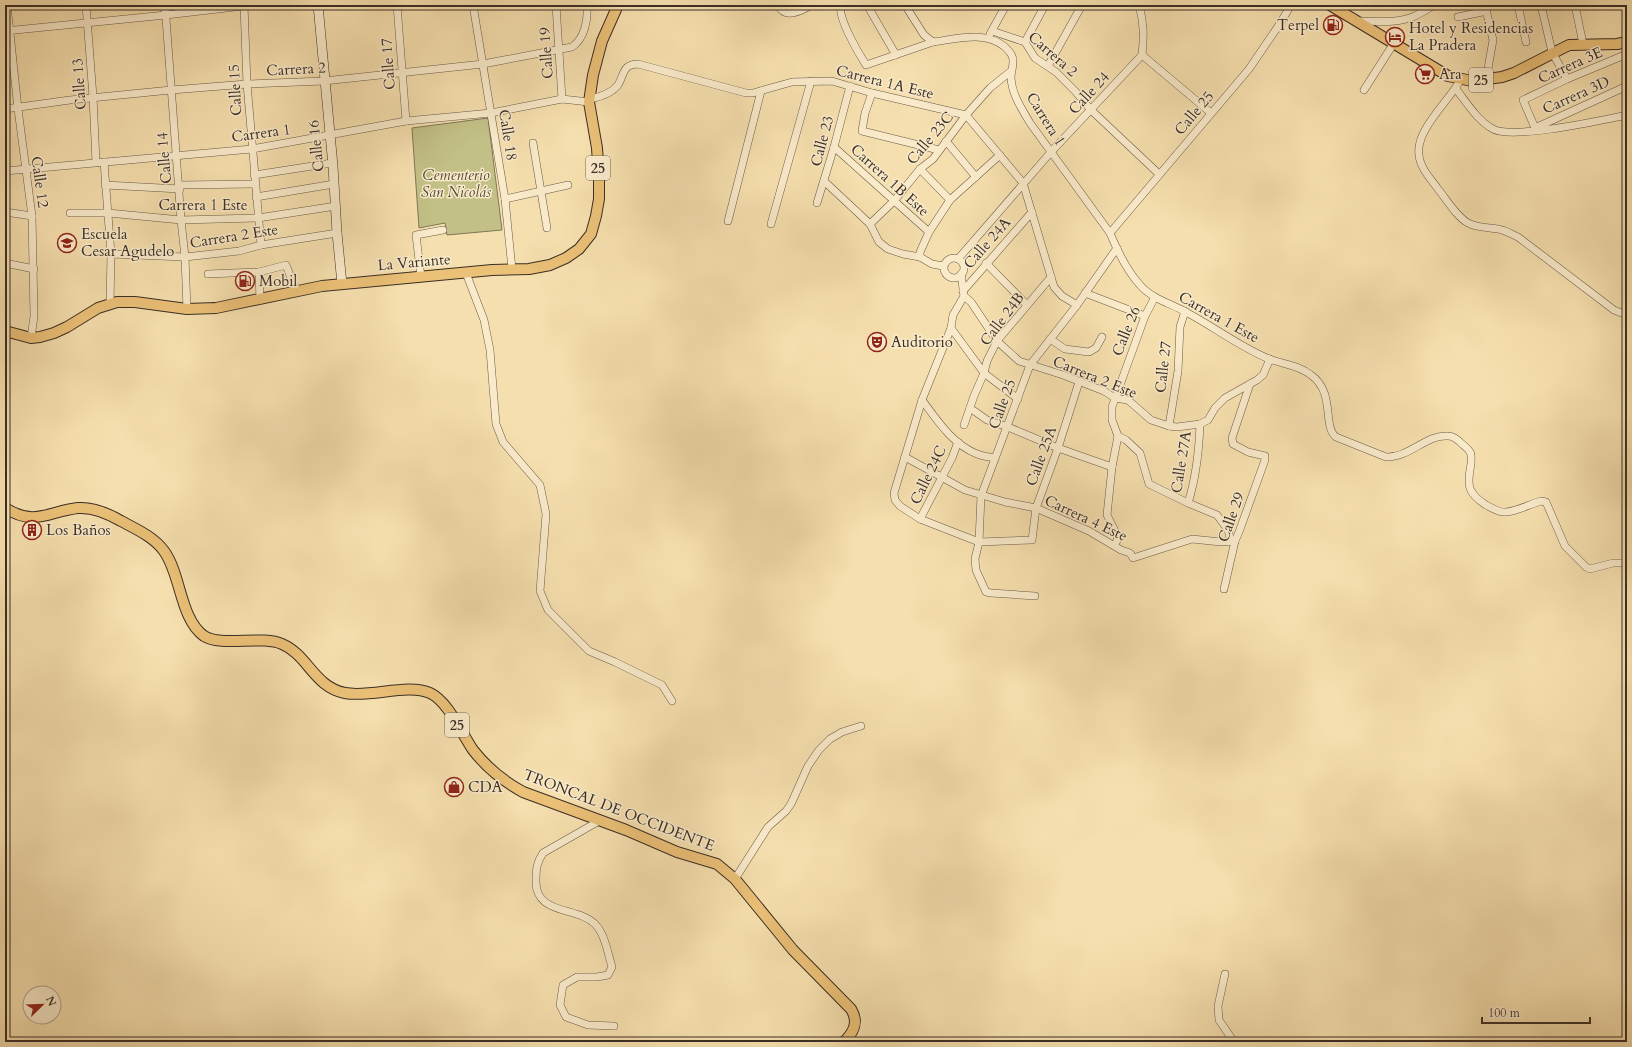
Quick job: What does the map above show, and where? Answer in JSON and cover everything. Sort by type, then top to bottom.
[{"type":"main road","name":"La Variante","points":[[5,330],[31,338],[54,333],[98,308],[110,304],[131,302],[187,309],[216,308],[260,300],[296,291],[342,284],[492,270],[529,269],[550,265],[566,258],[579,249],[591,234],[599,199],[597,148],[590,100],[593,75],[602,41],[618,5]]},
{"type":"main road","name":"25","points":[[1330,5],[1448,76],[1472,81],[1486,80],[1514,73],[1552,52],[1569,45],[1617,44],[1627,42]]},
{"type":"main road","name":"TRONCAL DE OCCIDENTE","points":[[5,508],[21,516],[46,516],[76,508],[84,508],[104,513],[120,520],[148,536],[163,550],[173,570],[187,611],[193,623],[204,635],[216,639],[280,643],[295,652],[322,682],[338,691],[357,695],[412,690],[430,693],[442,703],[484,764],[496,775],[523,792],[626,830],[677,852],[717,864],[735,879],[793,950],[851,1009],[855,1015],[856,1021],[851,1035],[844,1042]]},
{"type":"street","name":"Calle 12","points":[[7,5],[7,30],[25,170],[30,192],[32,216],[34,316],[31,338]]},
{"type":"street","name":"Calle 13","points":[[86,5],[96,162]]},
{"type":"street","name":"Calle 14","points":[[165,5],[181,220],[186,258],[187,309]]},
{"type":"street","name":"Calle 15","points":[[244,5],[247,84],[261,245]]},
{"type":"street","points":[[7,30],[166,15],[252,5]]},
{"type":"street","name":"Calle 16","points":[[318,5],[342,284]]},
{"type":"street","name":"Calle 17","points":[[397,5],[406,121]]},
{"type":"street","name":"Calle 18","points":[[473,5],[505,199],[512,270]]},
{"type":"street","name":"Calle 19","points":[[556,5],[562,99]]},
{"type":"street","name":"Carrera 2","points":[[5,109],[18,109],[63,100],[93,97],[247,84],[324,80],[483,64],[572,47],[578,43],[582,36],[587,19],[587,5]]},
{"type":"street","points":[[778,5],[783,12],[790,13],[812,5]]},
{"type":"street","points":[[841,5],[840,13],[866,65],[933,42]]},
{"type":"street","points":[[867,5],[896,54]]},
{"type":"street","points":[[905,5],[924,35],[933,42]]},
{"type":"street","points":[[988,38],[1006,5]]},
{"type":"street","points":[[1025,42],[1045,5]]},
{"type":"street","points":[[1048,66],[1082,5]]},
{"type":"street","points":[[1139,5],[1143,21],[1144,38],[1142,55],[1211,113]]},
{"type":"street","name":"Calle 25","points":[[1110,233],[1249,68],[1291,5]]},
{"type":"street","points":[[1356,21],[1382,22],[1402,20],[1415,16],[1434,5]]},
{"type":"street","points":[[1518,5],[1526,42]]},
{"type":"street","points":[[1541,5],[1552,52],[1567,79]]},
{"type":"street","points":[[1575,5],[1583,44]]},
{"type":"street","points":[[1458,17],[1486,8],[1493,40],[1486,80]]},
{"type":"street","name":"Carrera 2","points":[[992,31],[1025,42],[1035,58],[1048,66],[1075,90],[1091,110],[1159,174]]},
{"type":"street","name":"Carrera 1","points":[[933,42],[973,37],[988,38],[1003,46],[1010,53],[1013,58],[1011,70],[1013,90],[1030,123],[1110,233],[1117,248],[1140,286],[1155,297]]},
{"type":"street","points":[[1364,90],[1394,43]]},
{"type":"street","name":"Carrera 3E","points":[[1535,128],[1523,100],[1567,79],[1627,54]]},
{"type":"street","name":"Calle 24","points":[[958,259],[1023,183],[1142,55]]},
{"type":"street","name":"Carrera 1A Este","points":[[590,100],[612,91],[618,84],[624,71],[633,64],[644,65],[746,93],[761,91],[781,84],[832,80],[872,93],[966,115]]},
{"type":"street","name":"Calle 23C","points":[[870,224],[894,201],[920,169],[933,159],[966,115],[990,88],[1011,70]]},
{"type":"street","points":[[1461,79],[1456,89],[1429,123],[1420,146],[1418,155],[1429,177],[1457,214],[1469,224],[1499,229],[1518,237],[1614,310],[1627,315]]},
{"type":"street","points":[[771,224],[811,81]]},
{"type":"street","name":"Calle 23","points":[[817,203],[850,86]]},
{"type":"street","name":"Carrera 3D","points":[[1535,128],[1627,86]]},
{"type":"street","points":[[1456,89],[1470,109],[1481,120],[1493,129],[1502,132],[1532,131],[1627,114]]},
{"type":"street","points":[[728,221],[761,91]]},
{"type":"street","points":[[872,93],[865,113],[862,131],[939,150]]},
{"type":"street","name":"Carrera 1","points":[[5,171],[252,149],[406,121],[491,113],[562,99],[590,100]]},
{"type":"street","points":[[966,115],[1023,183],[1054,287],[1062,296],[1077,306]]},
{"type":"street","points":[[946,141],[976,177]]},
{"type":"street","points":[[533,142],[547,228]]},
{"type":"street","name":"Carrera 1B Este","points":[[834,147],[929,232]]},
{"type":"street","points":[[920,257],[920,252],[929,232],[950,200],[1000,154]]},
{"type":"street","points":[[104,162],[111,254],[110,304]]},
{"type":"street","points":[[254,175],[332,163]]},
{"type":"street","points":[[920,169],[950,200]]},
{"type":"street","points":[[824,181],[870,224],[879,242],[888,249],[920,257],[932,264],[943,266]]},
{"type":"street","points":[[105,185],[179,187],[255,184]]},
{"type":"street","points":[[256,197],[334,184]]},
{"type":"street","points":[[505,199],[568,185]]},
{"type":"street","name":"Carrera 1 Este","points":[[70,213],[108,214],[181,220],[258,218],[336,206]]},
{"type":"street","points":[[5,212],[32,216]]},
{"type":"street","name":"Calle 24A","points":[[920,518],[900,506],[895,500],[894,492],[922,400],[951,328],[952,315],[963,294],[986,263],[1032,212]]},
{"type":"street","points":[[420,277],[416,235],[442,230]]},
{"type":"street","name":"Carrera 2 Este","points":[[111,254],[186,258],[238,251],[261,245],[337,233]]},
{"type":"street","name":"Calle 25","points":[[1035,596],[986,592],[976,570],[981,496],[1030,365],[1077,306],[1117,248]]},
{"type":"street","points":[[952,258],[958,259],[963,263],[964,269],[961,274],[956,277],[948,276],[945,273],[943,266],[952,258]]},
{"type":"street","points":[[5,263],[34,269]]},
{"type":"street","points":[[986,263],[1027,305]]},
{"type":"street","points":[[208,274],[259,272],[286,265],[296,291]]},
{"type":"street","points":[[259,272],[260,300]]},
{"type":"street","points":[[466,273],[484,320],[490,350],[496,424],[503,442],[540,485],[546,514],[540,591],[548,610],[589,651],[662,685],[672,701]]},
{"type":"street","points":[[961,274],[963,294]]},
{"type":"street","name":"Calle 24B","points":[[964,425],[984,373],[987,361],[997,341],[1050,277]]},
{"type":"street","points":[[1085,293],[1145,316]]},
{"type":"street","name":"Carrera 2 Este","points":[[963,294],[971,302],[997,341],[1019,361],[1104,391],[1115,398],[1128,400],[1151,420],[1177,427],[1200,424]]},
{"type":"street","name":"Carrera 1 Este","points":[[1155,297],[1184,311],[1232,341],[1270,359],[1310,373],[1320,382],[1326,396],[1332,431],[1336,437],[1390,458],[1408,453],[1437,437],[1449,436],[1458,440],[1470,452],[1472,459],[1468,481],[1471,492],[1481,501],[1494,509],[1506,512],[1541,501],[1546,502],[1550,509],[1560,539],[1571,554],[1586,567],[1590,569],[1613,563],[1627,563]]},
{"type":"street","name":"Calle 26","points":[[1118,436],[1112,420],[1112,407],[1145,316],[1155,297]]},
{"type":"street","name":"Calle 27","points":[[1169,426],[1178,372],[1180,327],[1184,311]]},
{"type":"street","points":[[951,328],[984,373],[1018,399]]},
{"type":"street","points":[[1050,340],[1065,349],[1089,352],[1096,348],[1102,337]]},
{"type":"street","points":[[1200,424],[1208,420],[1215,408],[1225,398],[1263,375],[1270,359]]},
{"type":"street","name":"Calle 25A","points":[[979,542],[1032,540],[1036,508],[1058,448],[1079,382]]},
{"type":"street","name":"Calle 29","points":[[1224,589],[1233,541],[1239,532],[1265,460],[1265,456],[1248,452],[1233,444],[1232,438],[1250,384]]},
{"type":"street","points":[[922,400],[943,428],[958,442],[976,453],[995,458]]},
{"type":"street","points":[[970,408],[987,420],[1058,448],[1112,467]]},
{"type":"street","name":"Calle 27A","points":[[1188,503],[1194,484],[1200,424]]},
{"type":"street","points":[[1115,546],[1118,537],[1107,515],[1112,467],[1118,436],[1126,440],[1140,453],[1149,484],[1217,515],[1228,530],[1233,541]]},
{"type":"street","name":"Calle 24C","points":[[920,518],[942,478],[958,442]]},
{"type":"street","name":"Carrera 4 Este","points":[[905,457],[965,490],[981,496],[1036,508],[1089,531],[1130,553],[1133,558],[1192,538],[1221,542],[1233,541]]},
{"type":"street","points":[[920,518],[979,542]]},
{"type":"street","points":[[735,879],[768,827],[786,811],[791,804],[808,766],[819,750],[836,735],[861,726]]},
{"type":"street","points":[[599,821],[543,853],[536,868],[535,884],[540,897],[546,904],[595,924],[601,935],[612,967],[608,975],[598,977],[577,977],[563,985],[560,1005],[566,1017],[588,1025],[614,1026]]},
{"type":"street","points":[[1225,974],[1218,1006],[1219,1020],[1234,1042]]},
{"type":"green space","name":"Cementerio San Nicolás","points":[[488,118],[502,230],[447,235],[445,223],[419,228],[412,128]]},
{"type":"place","name":"Terpel","points":[[1333,25]]},
{"type":"place","name":"Hotel y Residencias La Pradera","points":[[1395,37]]},
{"type":"place","name":"Ara","points":[[1425,74]]},
{"type":"place","name":"Escuela Cesar Agudelo","points":[[67,243]]},
{"type":"place","name":"Mobil","points":[[245,281]]},
{"type":"place","name":"Auditorio","points":[[877,342]]},
{"type":"place","name":"Los Baños","points":[[32,530]]},
{"type":"place","name":"CDA","points":[[454,787]]}]
